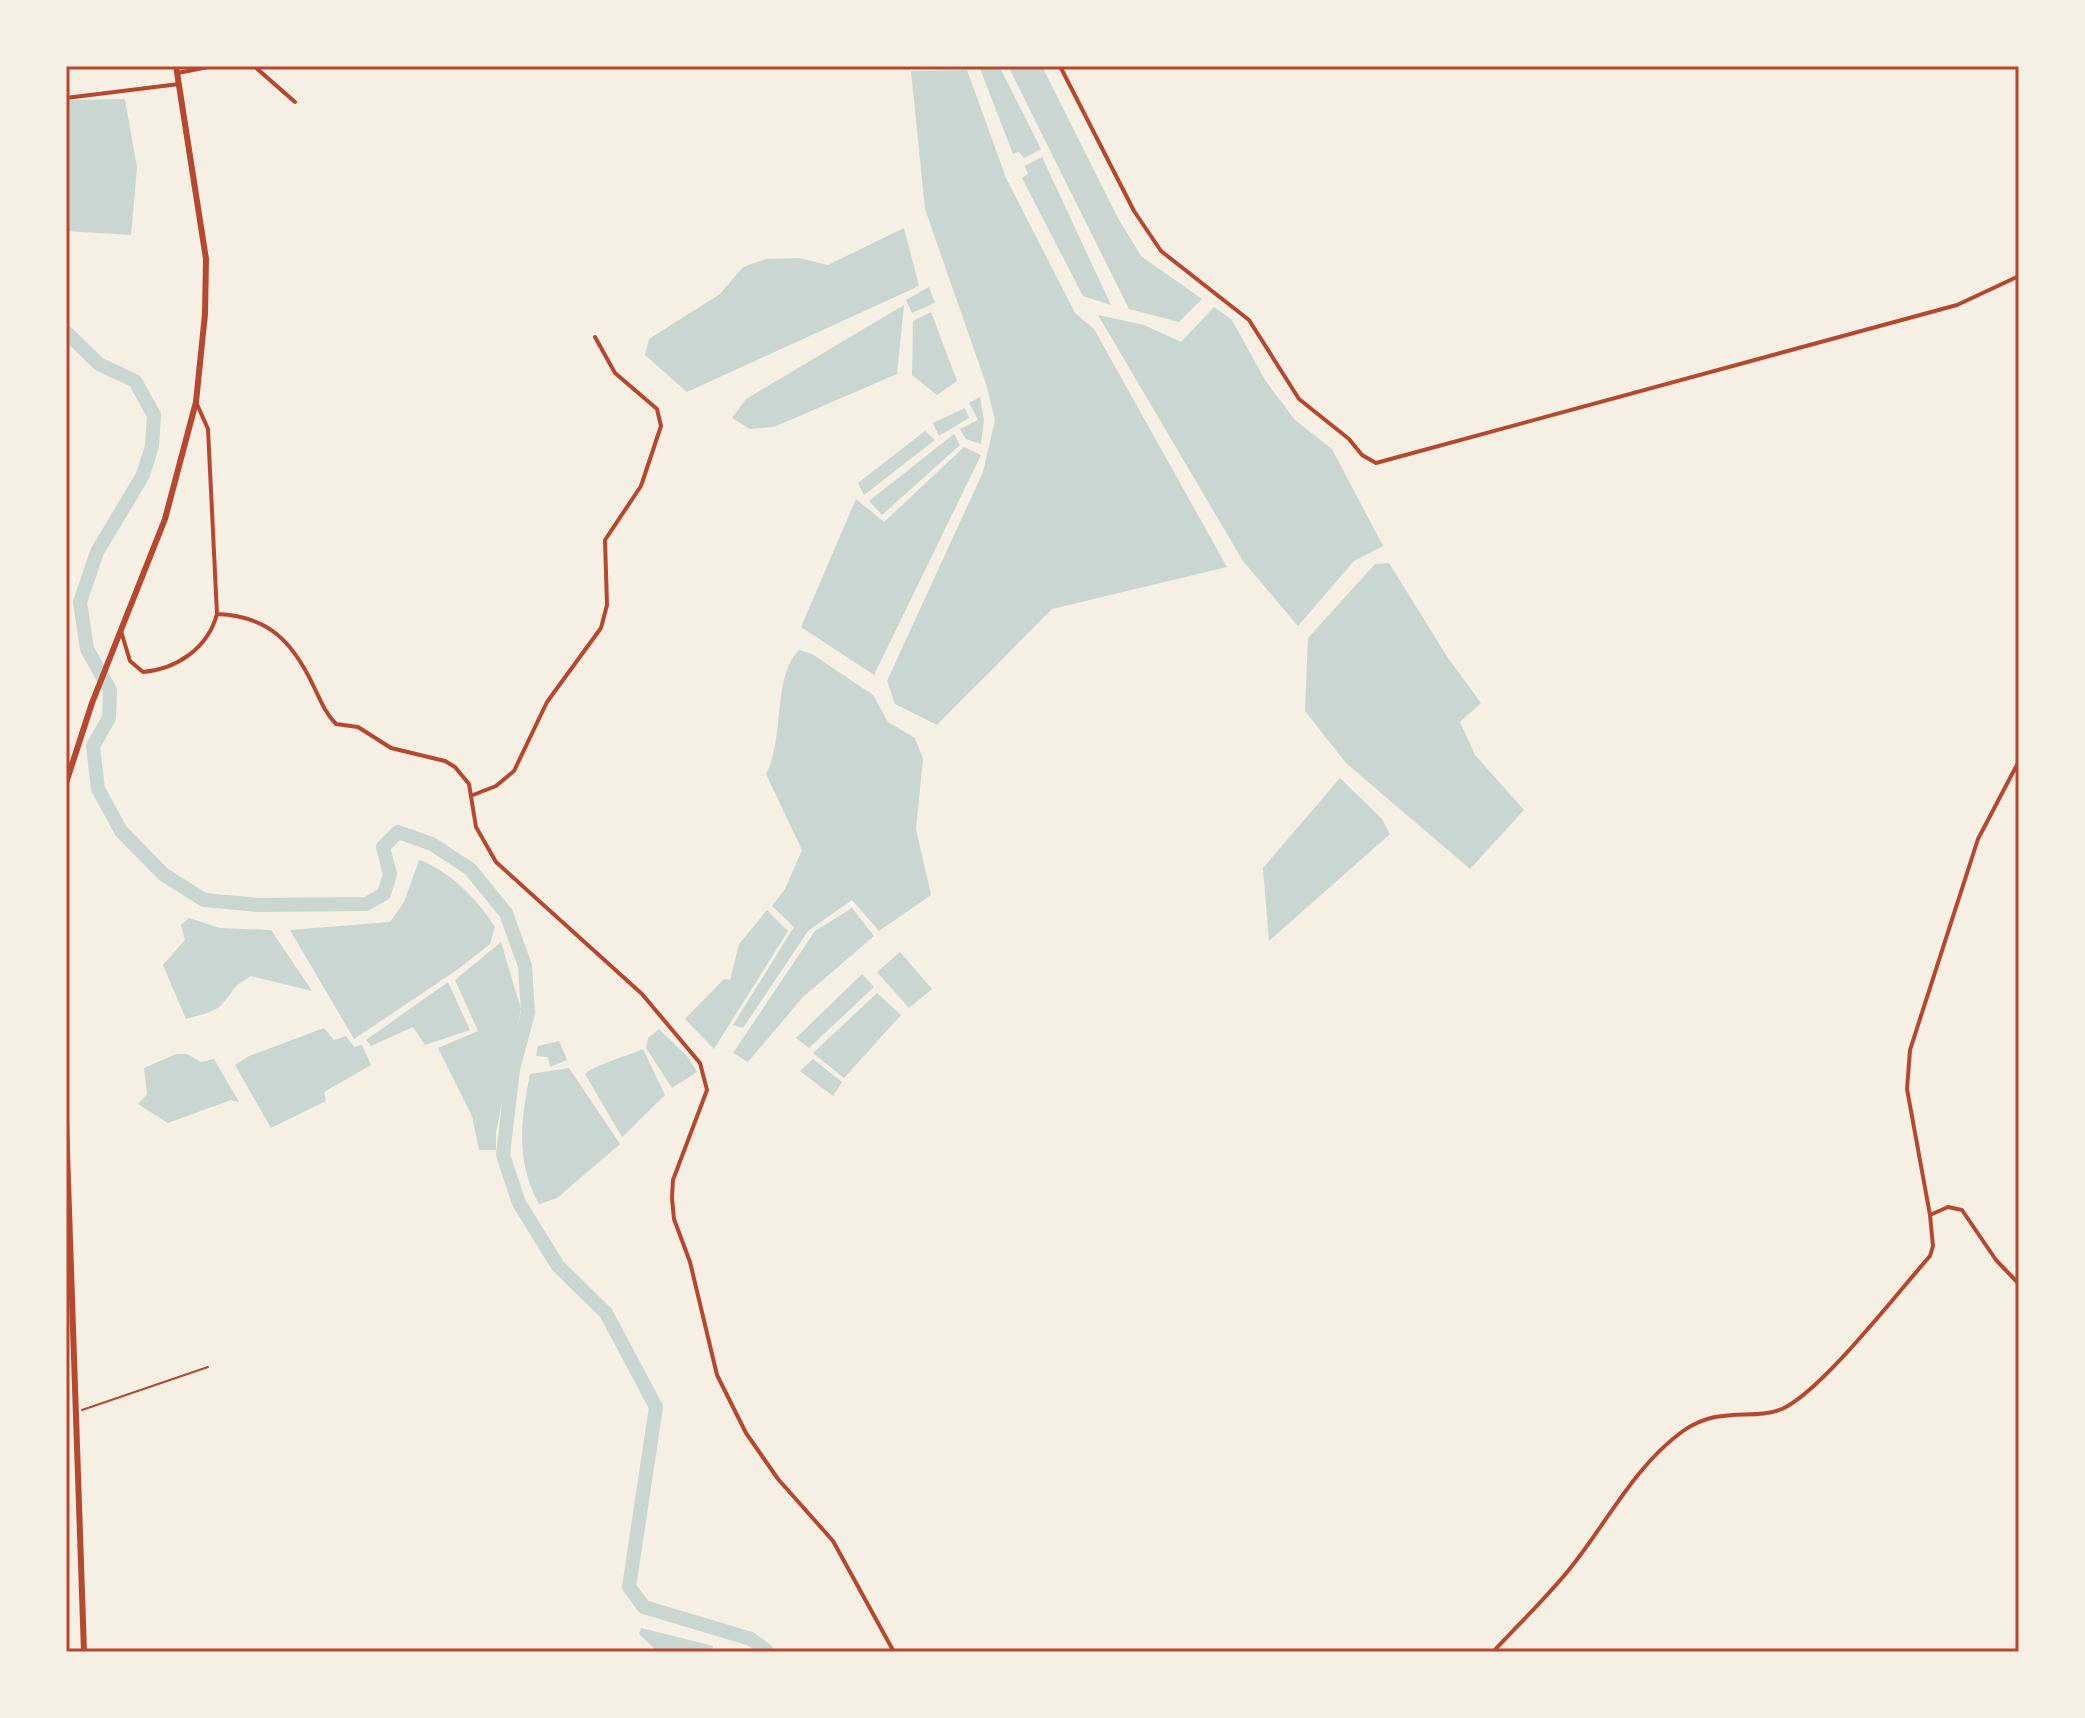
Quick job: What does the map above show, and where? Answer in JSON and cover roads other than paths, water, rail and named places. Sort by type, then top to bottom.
[{"type":"main road","points":[[66,783],[111,652],[165,519],[196,402],[205,314],[206,259],[177,70]]},
{"type":"main road","points":[[66,1122],[84,1652]]},
{"type":"street","points":[[177,70],[213,66]]},
{"type":"street","points":[[254,66],[295,102]]},
{"type":"street","points":[[1060,66],[1134,211],[1161,251],[1249,320],[1299,399],[1349,439],[1362,455],[1376,463],[1957,305],[2019,276]]},
{"type":"street","points":[[66,98],[180,84]]},
{"type":"street","points":[[473,795],[496,786],[514,771],[547,702],[601,628],[607,605],[605,540],[641,486],[661,426],[657,409],[615,373],[595,337]]},
{"type":"street","points":[[121,628],[133,667],[143,672],[156,671],[173,665],[198,648],[210,635],[217,614],[208,429],[196,402]]},
{"type":"street","points":[[217,614],[255,618],[277,634],[296,654],[336,724],[358,727],[391,748],[450,763],[465,778],[473,795],[476,827],[496,862],[642,994],[705,1072],[707,1090],[673,1180],[672,1198],[674,1219],[690,1262],[717,1375],[746,1433],[778,1479],[833,1541],[894,1652]]},
{"type":"street","points":[[1493,1652],[1567,1571],[1645,1465],[1684,1430],[1705,1419],[1734,1412],[1778,1411],[1791,1405],[1822,1378],[1930,1256],[1933,1246],[1930,1215],[1907,1089],[1910,1050],[1978,839],[2019,761]]},
{"type":"street","points":[[1930,1215],[1948,1207],[1962,1210],[1996,1260],[2019,1284]]},
{"type":"waterway","points":[[66,332],[99,364],[135,381],[154,415],[152,446],[143,475],[97,552],[80,602],[87,649],[110,690],[109,718],[93,746],[98,789],[121,831],[163,874],[204,900],[258,905],[366,904],[384,894],[390,874],[383,847],[398,832],[432,844],[470,869],[506,913],[525,966],[528,1013],[513,1069],[503,1155],[519,1203],[558,1266],[606,1313],[656,1407],[629,1587],[644,1607],[751,1639],[768,1652]]}]
